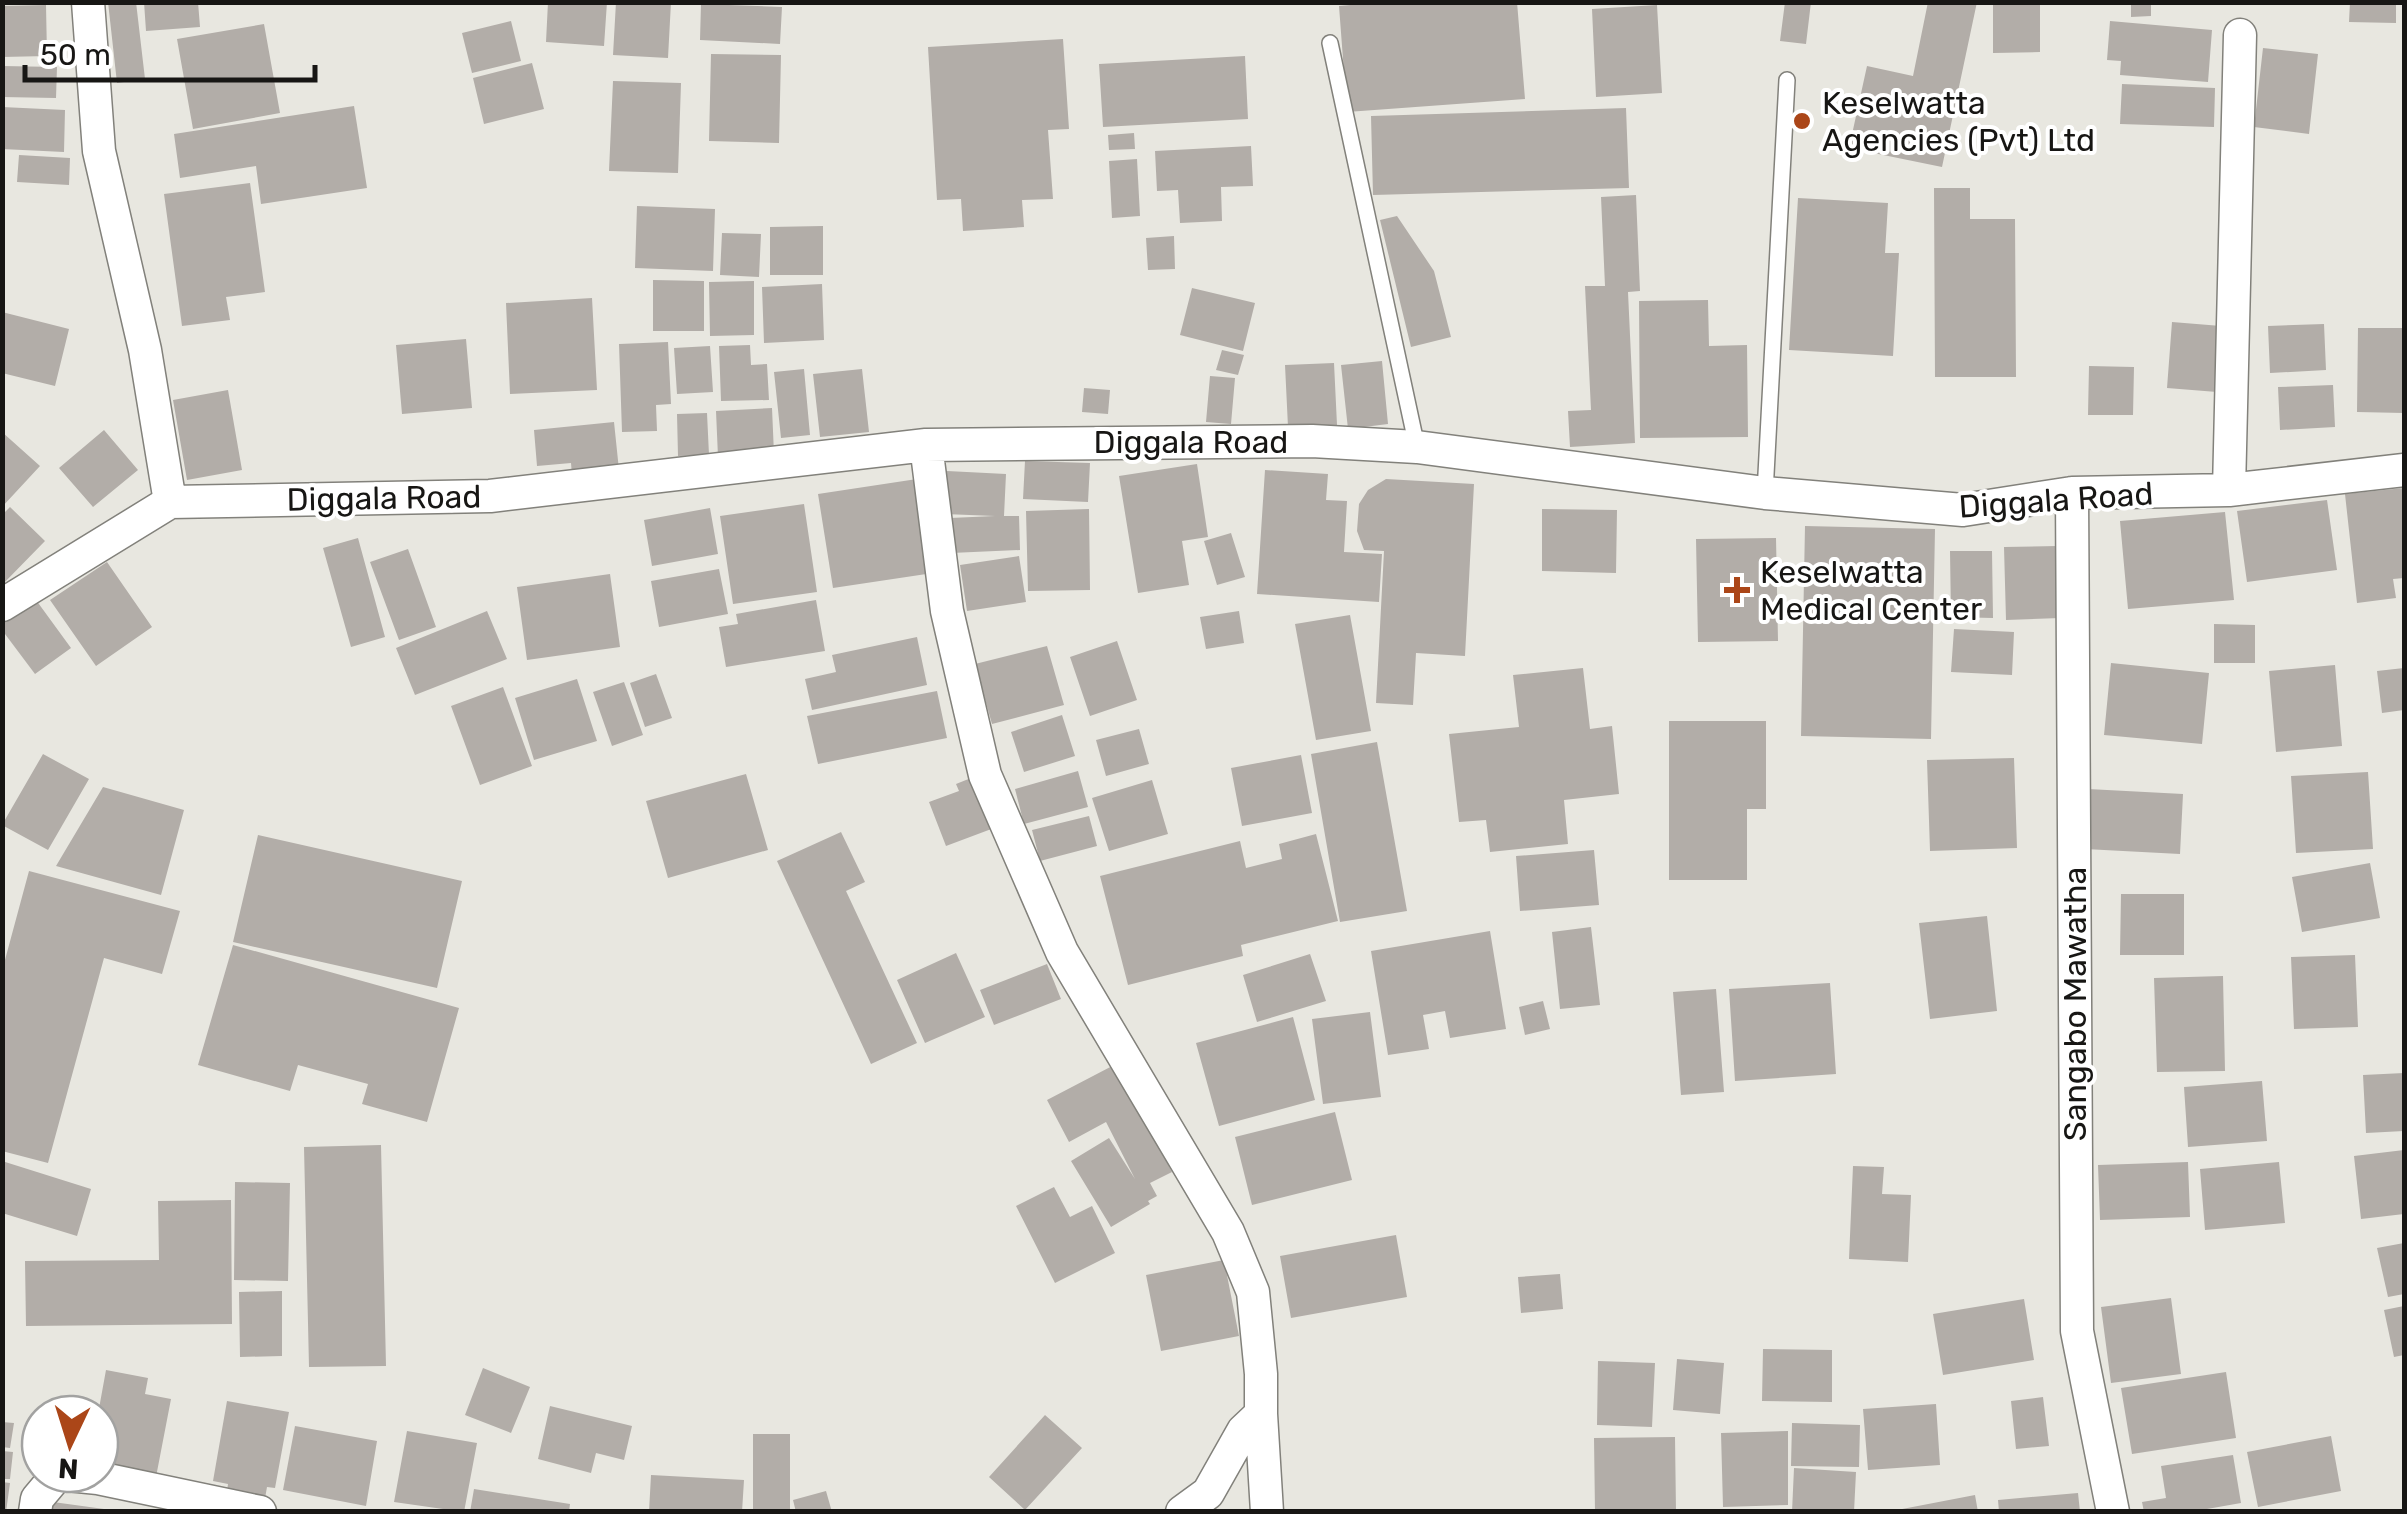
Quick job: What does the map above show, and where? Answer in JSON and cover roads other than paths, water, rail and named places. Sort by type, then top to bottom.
[{"type":"street","points":[[2,605],[170,502],[145,350],[99,152],[88,2]]},
{"type":"street","points":[[2229,490],[2240,35]]},
{"type":"street","name":"Diggala Road","points":[[170,502],[490,496],[926,445],[1312,442],[1417,447],[1764,493],[1964,510],[2072,493],[2229,490],[2404,470]]},
{"type":"street","points":[[926,445],[947,611],[985,775],[1062,952],[1234,1247],[1254,1292],[1266,1512]]},
{"type":"street","name":"Sangabo Mawatha","points":[[2072,493],[2077,1331],[2114,1512]]},
{"type":"street","points":[[1182,1512],[1208,1493],[1243,1431],[1261,1414]]},
{"type":"street","points":[[35,1512],[37,1499],[58,1474],[98,1478],[260,1512]]},
{"type":"lane","points":[[1330,42],[1417,447]]},
{"type":"lane","points":[[1764,493],[1787,80]]},
{"type":"place","name":"Keselwatta Agencies (Pvt) Ltd","points":[[1802,121]]},
{"type":"place","name":"Keselwatta Medical Center","points":[[1737,590]]}]
